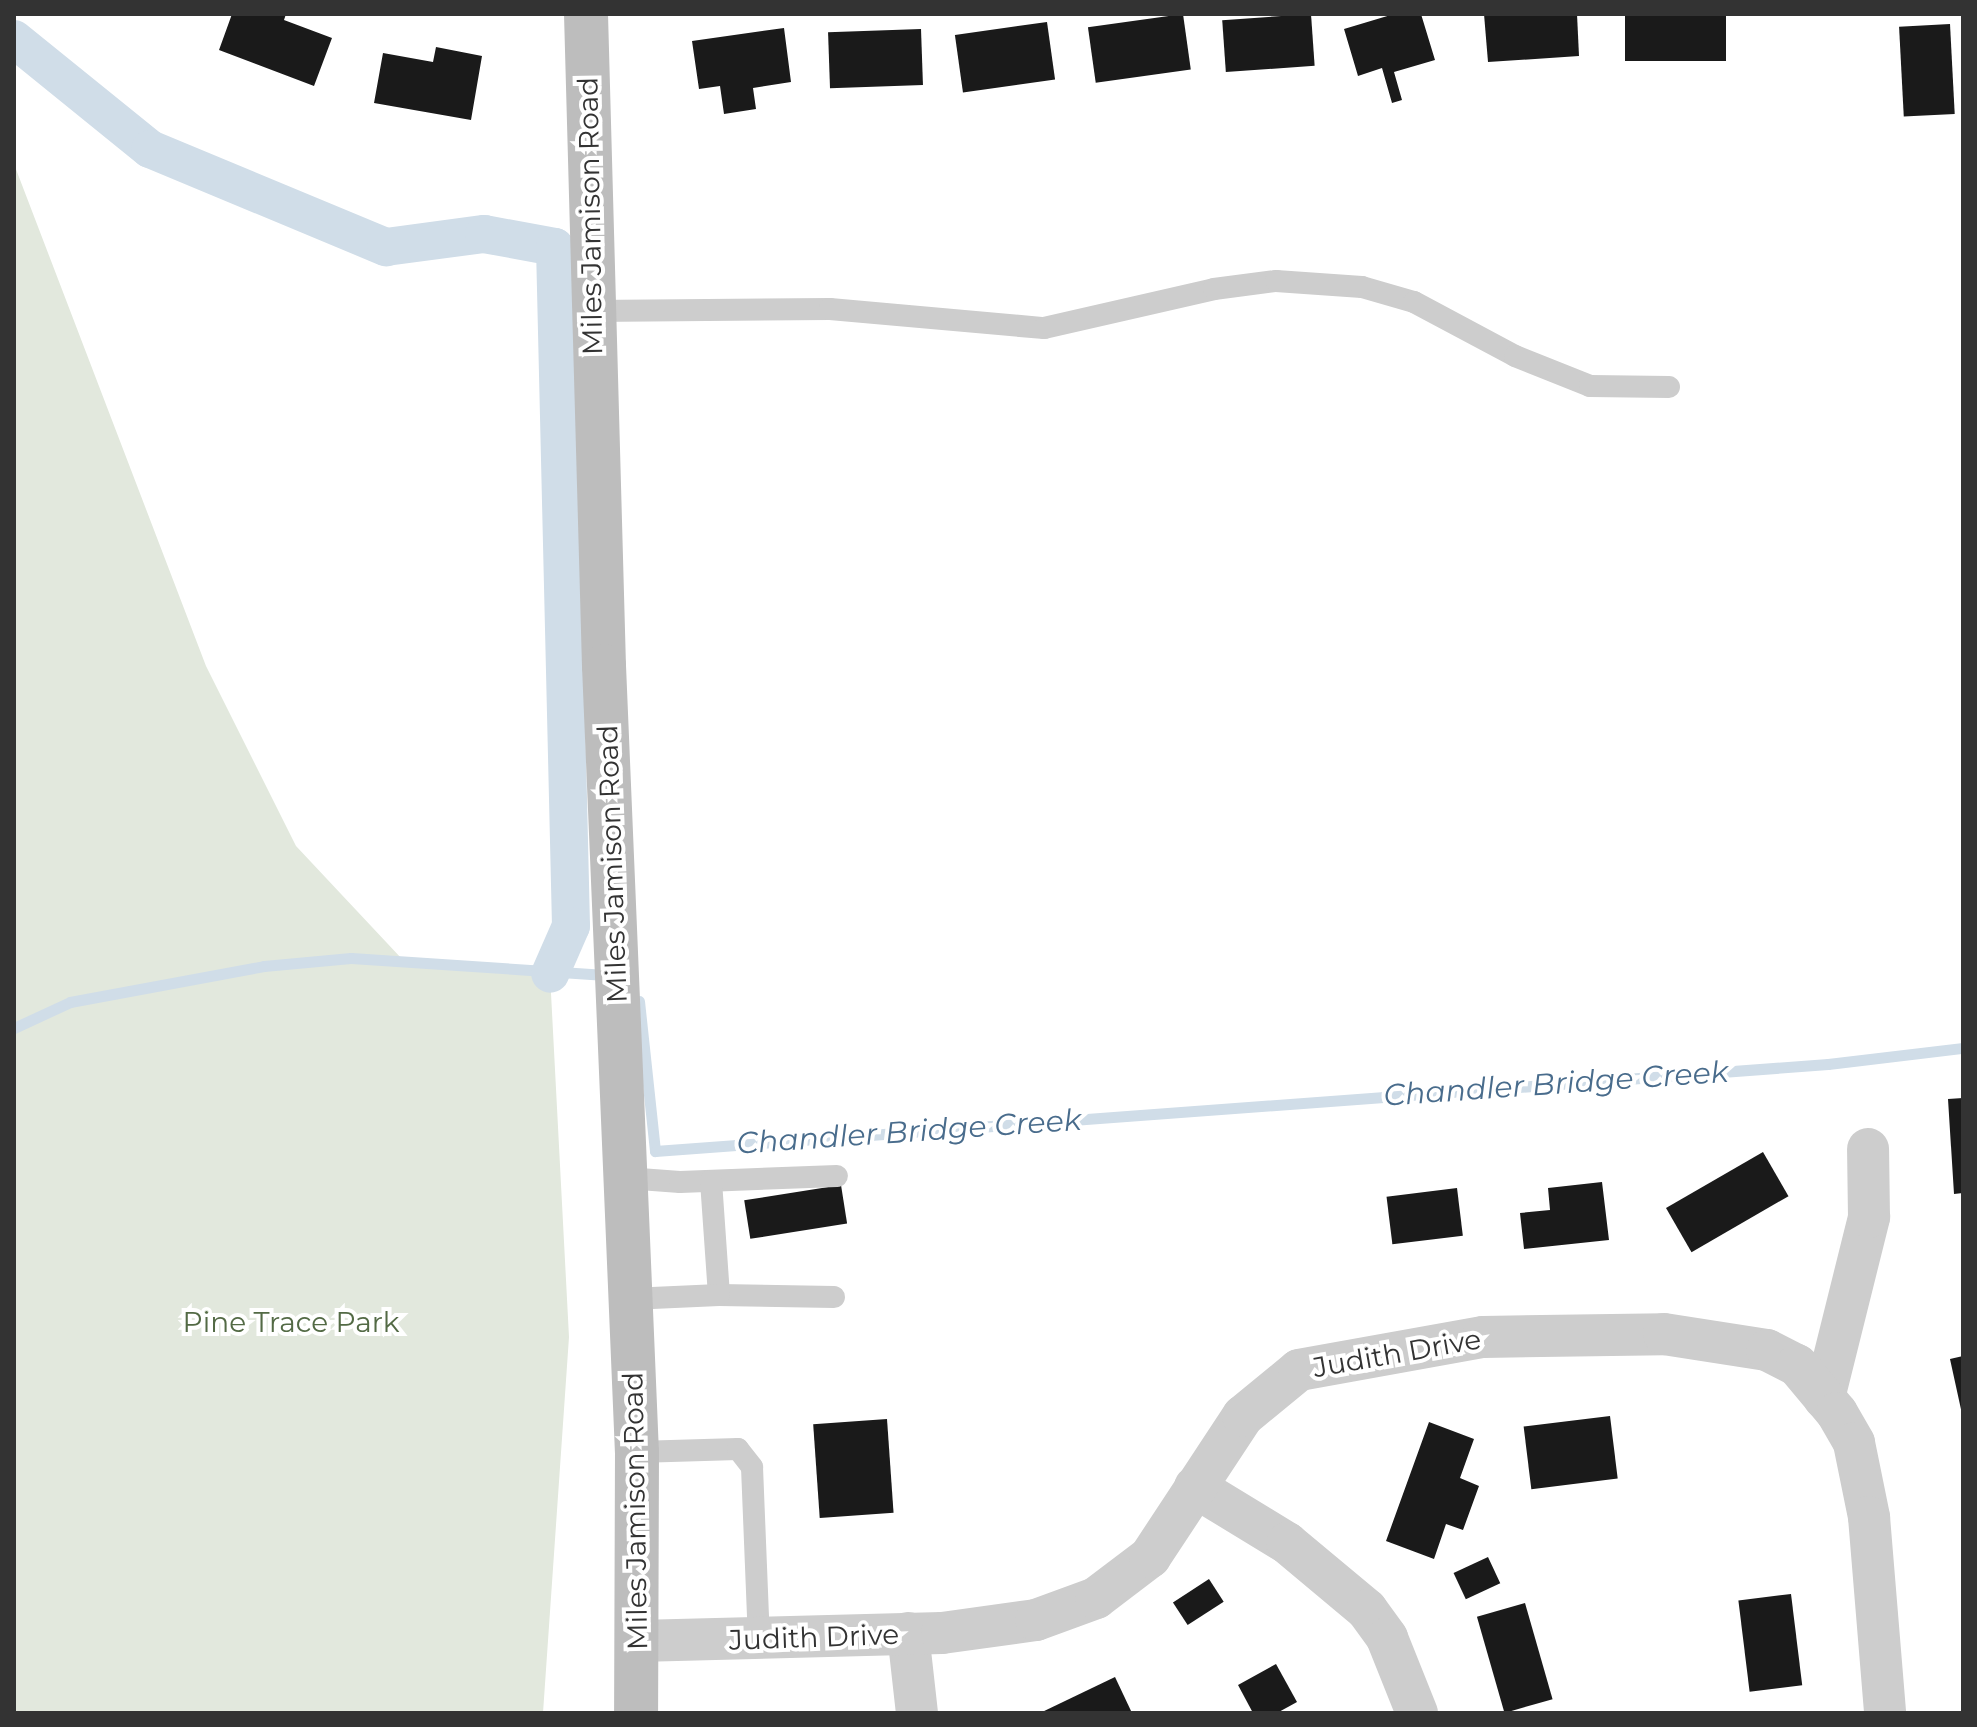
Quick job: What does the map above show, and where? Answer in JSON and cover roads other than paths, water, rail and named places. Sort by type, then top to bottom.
[{"type":"main road","name":"Miles Jamison Road","points":[[586,14],[592,311],[637,1452],[636,1713]]},
{"type":"street","points":[[1824,1398],[1869,1217],[1868,1149]]},
{"type":"street","name":"Judith Drive","points":[[638,1641],[759,1640],[973,1631],[1036,1620],[1096,1598],[1150,1557],[1243,1416],[1299,1370],[1483,1337],[1592,1332],[1734,1341],[1797,1365],[1824,1398],[1854,1443],[1869,1517],[1885,1713]]},
{"type":"street","points":[[1195,1487],[1287,1543],[1367,1610],[1387,1638],[1417,1713]]},
{"type":"street","points":[[908,1633],[917,1713]]},
{"type":"lane","points":[[592,311],[830,309],[1044,328],[1230,287],[1276,281],[1362,287],[1414,302],[1515,356],[1590,386],[1669,387]]},
{"type":"lane","points":[[626,1178],[711,1181],[837,1176]]},
{"type":"lane","points":[[711,1181],[719,1295]]},
{"type":"lane","points":[[630,1299],[719,1295],[834,1297]]},
{"type":"lane","points":[[637,1452],[738,1449],[752,1467],[759,1640]]},
{"type":"waterway","points":[[14,39],[150,149],[386,247],[484,234],[555,247],[571,926],[550,974]]},
{"type":"waterway","name":"Chandler Bridge Creek","points":[[14,1028],[70,1002],[264,966],[351,958],[609,975]]},
{"type":"waterway","name":"Chandler Bridge Creek","points":[[639,1001],[655,1151],[1828,1064],[1963,1048]]},
{"type":"park label","name":"Pine Trace Park","points":[[291,1322]]}]
